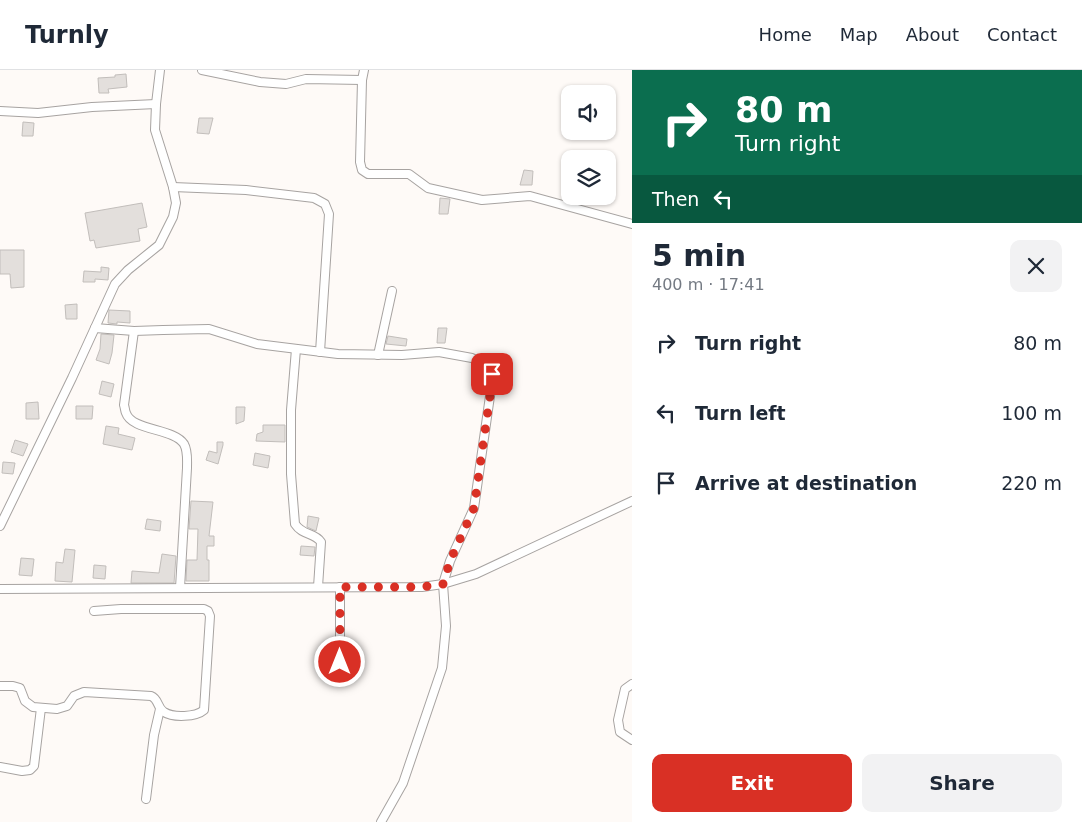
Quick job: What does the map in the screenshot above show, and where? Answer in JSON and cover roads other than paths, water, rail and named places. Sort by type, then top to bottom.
[{"type":"street","points":[[0,526],[72,378],[115,284],[128,270],[158,245],[173,217],[176,203],[173,187],[155,130],[160,70]]},
{"type":"street","points":[[202,70],[260,82],[286,84],[306,79],[362,80]]},
{"type":"street","points":[[364,70],[362,80],[360,162],[362,170],[368,174],[409,174],[428,188],[482,200],[530,196],[632,224]]},
{"type":"street","points":[[0,111],[38,113],[92,107],[156,104]]},
{"type":"street","points":[[173,187],[246,190],[314,198],[325,204],[329,214],[320,352]]},
{"type":"street","points":[[378,355],[392,291]]},
{"type":"street","points":[[95,328],[134,331],[209,329],[257,344],[338,354],[402,355],[439,352],[472,358],[489,366],[492,374],[491,389],[474,508],[450,561],[443,584],[446,626],[442,668],[402,783],[382,822]]},
{"type":"street","points":[[134,331],[124,405],[126,415],[136,423],[174,436],[184,443],[187,452],[180,588]]},
{"type":"street","points":[[296,349],[291,410],[291,474],[295,524],[299,530],[318,538],[321,542],[318,588]]},
{"type":"street","points":[[0,589],[422,587],[443,584],[476,574],[632,501]]},
{"type":"street","points":[[340,587],[340,681]]},
{"type":"street","points":[[94,611],[179,608],[204,609],[208,611],[210,616],[204,710],[197,714],[176,716],[160,709]]},
{"type":"street","points":[[632,684],[626,689],[618,720],[620,732],[632,740]]},
{"type":"street","points":[[0,686],[20,688],[25,702],[33,707],[41,708],[57,709],[67,706],[74,696],[84,692],[152,696],[156,698],[160,709],[154,735],[146,799]]},
{"type":"street","points":[[0,767],[22,771],[30,770],[34,766],[41,708]]}]
